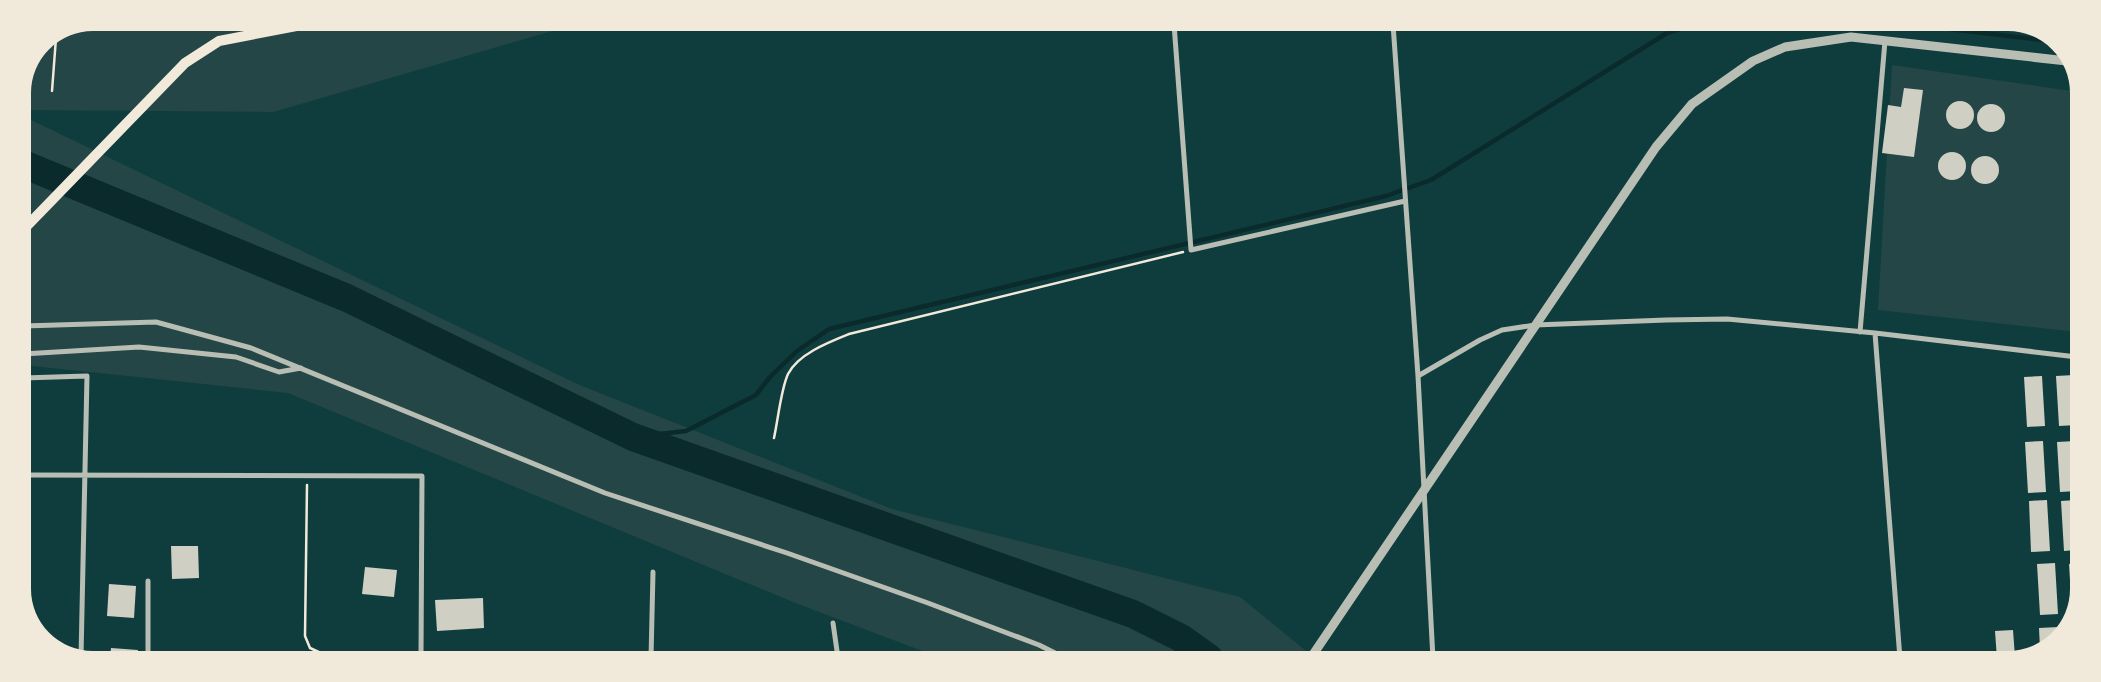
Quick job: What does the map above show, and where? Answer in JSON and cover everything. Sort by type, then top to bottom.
[{"type":"main road","points":[[31,221],[185,63],[219,41],[271,31]]},
{"type":"street","points":[[1175,31],[1191,250],[1405,201]]},
{"type":"street","points":[[1394,31],[1418,376],[1433,651]]},
{"type":"street","points":[[1316,651],[1656,147],[1692,104],[1753,61],[1785,47],[1851,37],[2060,60]]},
{"type":"street","points":[[1860,332],[1885,41]]},
{"type":"street","points":[[1418,376],[1480,340],[1502,330],[1535,325],[1727,319],[1875,333],[2070,356]]},
{"type":"street","points":[[31,326],[156,322],[251,348],[604,493],[805,560],[1051,651]]},
{"type":"street","points":[[1875,333],[1899,651]]},
{"type":"street","points":[[31,354],[139,347],[236,357],[279,372],[301,368]]},
{"type":"street","points":[[31,378],[87,376],[81,650]]},
{"type":"street","points":[[31,475],[422,476],[421,651]]},
{"type":"street","points":[[651,651],[653,572]]},
{"type":"street","points":[[148,581],[148,651]]},
{"type":"street","points":[[833,623],[837,651]]},
{"type":"path","points":[[52,91],[56,44]]},
{"type":"path","points":[[774,438],[789,373],[804,357],[823,344],[848,334],[1191,250]]},
{"type":"path","points":[[307,476],[305,636],[310,648],[316,651]]},
{"type":"shaded area","points":[[552,31],[273,112],[31,110],[32,81],[36,69],[49,49],[69,36],[81,32]]},
{"type":"shaded area","points":[[1892,65],[2070,91],[2070,331],[1878,310]]},
{"type":"shaded area","points":[[31,120],[577,384],[892,509],[1240,597],[1306,651],[922,651],[798,604],[288,393],[31,366]]},
{"type":"building","points":[[1904,88],[1923,90],[1914,157],[1882,153],[1888,105],[1901,107]]},
{"type":"building","points":[[1960,101],[1970,105],[1974,115],[1970,125],[1960,129],[1950,125],[1946,115],[1950,105]]},
{"type":"building","points":[[1991,104],[2001,108],[2005,118],[2001,128],[1991,132],[1981,128],[1977,118],[1981,108]]},
{"type":"building","points":[[1952,152],[1962,156],[1966,166],[1962,176],[1952,180],[1942,176],[1938,166],[1942,156]]},
{"type":"building","points":[[1985,156],[1995,160],[1999,170],[1995,180],[1985,184],[1975,180],[1971,170],[1975,160]]},
{"type":"building","points":[[2070,375],[2070,425],[2059,426],[2056,376]]},
{"type":"building","points":[[2042,376],[2045,426],[2027,427],[2024,377]]},
{"type":"building","points":[[2043,441],[2046,492],[2028,493],[2025,442]]},
{"type":"building","points":[[2070,441],[2070,491],[2060,492],[2057,442]]},
{"type":"building","points":[[2047,500],[2050,551],[2031,552],[2029,501]]},
{"type":"building","points":[[2070,500],[2070,550],[2064,551],[2061,501]]},
{"type":"building","points":[[171,546],[198,546],[199,578],[172,579]]},
{"type":"building","points":[[2055,563],[2058,614],[2040,615],[2037,564]]},
{"type":"building","points":[[365,567],[397,570],[394,597],[362,594]]},
{"type":"building","points":[[109,584],[136,586],[134,618],[107,616]]},
{"type":"building","points":[[483,598],[484,628],[437,631],[435,600]]},
{"type":"building","points":[[2056,627],[2052,633],[2040,641],[2039,628]]},
{"type":"building","points":[[2013,630],[2015,650],[1996,651],[1995,631]]},
{"type":"building","points":[[111,648],[138,650],[138,651],[111,651]]},
{"type":"waterway","points":[[633,437],[686,431],[756,395],[770,377],[797,351],[829,329],[1386,196],[1431,180],[1667,33],[1673,31]]},
{"type":"waterway","points":[[1966,31],[2037,39]]},
{"type":"waterway","points":[[31,167],[347,298],[633,437],[1133,614],[1181,638],[1199,651]]}]
